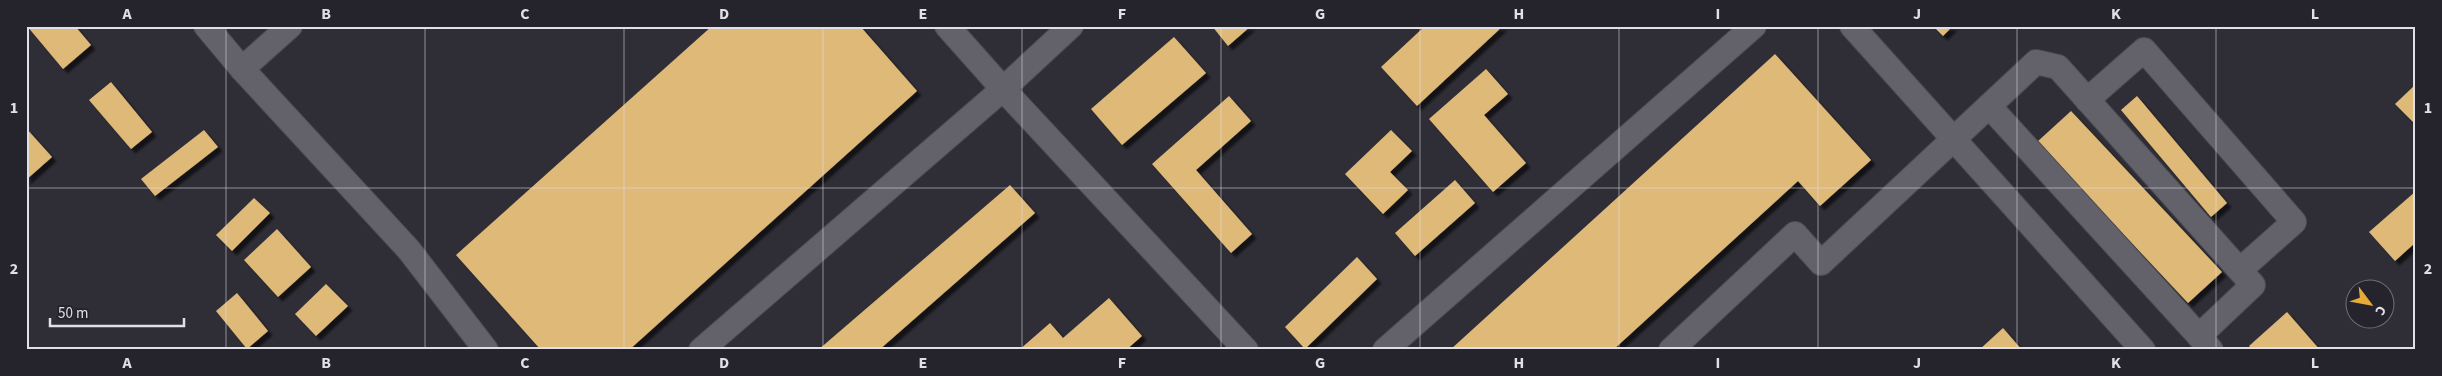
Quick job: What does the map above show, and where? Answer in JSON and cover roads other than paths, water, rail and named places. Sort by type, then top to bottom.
[{"type":"lane","points":[[206,26],[242,69],[409,250],[486,350]]},
{"type":"lane","points":[[242,69],[290,26]]},
{"type":"lane","points":[[947,26],[1002,89],[1246,350]]},
{"type":"lane","points":[[701,350],[1002,89],[1071,26]]},
{"type":"lane","points":[[1385,350],[1754,26]]},
{"type":"lane","points":[[1852,26],[2143,350]]},
{"type":"lane","points":[[2087,100],[2144,50],[2294,222],[2240,270]]},
{"type":"lane","points":[[1671,350],[1795,234],[1821,262],[2036,62],[2058,67],[2253,285],[2205,343],[1989,106]]}]
